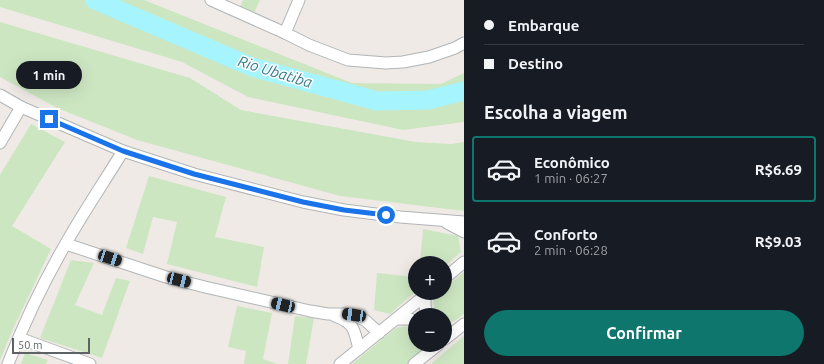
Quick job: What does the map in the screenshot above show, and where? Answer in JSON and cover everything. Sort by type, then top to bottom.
[{"type":"street","points":[[211,0],[309,45],[348,60],[386,63],[403,62],[429,57],[455,48],[464,43]]},
{"type":"street","points":[[285,33],[299,0]]},
{"type":"street","points":[[0,95],[21,107],[123,151],[194,174],[303,202],[344,210],[400,217],[464,222]]},
{"type":"street","points":[[0,144],[21,107]]},
{"type":"street","points":[[8,364],[18,338],[44,282],[123,151]]},
{"type":"street","points":[[443,220],[464,232]]},
{"type":"street","points":[[66,244],[166,277],[250,298],[328,314],[347,322],[354,329],[359,350]]},
{"type":"street","points":[[452,272],[464,262]]},
{"type":"street","points":[[340,364],[418,300]]},
{"type":"street","points":[[328,314],[354,315],[366,321],[379,333]]},
{"type":"street","points":[[396,318],[408,320]]},
{"type":"street","points":[[452,333],[461,326]]},
{"type":"street","points":[[18,338],[90,364]]},
{"type":"street","points":[[414,364],[427,352]]},
{"type":"green space","points":[[0,0],[144,0],[352,83],[441,84],[464,73],[464,122],[403,130],[248,97],[182,62],[0,7]]},
{"type":"green space","points":[[243,0],[260,0],[254,13],[240,7]]},
{"type":"green space","points":[[0,22],[190,78],[241,110],[416,142],[451,144],[464,142],[464,211],[340,196],[137,140],[57,108],[0,77]]},
{"type":"green space","points":[[31,124],[65,142],[12,226],[51,249],[0,360],[0,175]]},
{"type":"green space","points":[[149,176],[226,197],[215,237],[264,247],[257,287],[167,264],[177,222],[153,217],[143,254],[126,248]]},
{"type":"green space","points":[[423,229],[458,236],[461,252],[452,260],[452,256],[421,256]]},
{"type":"green space","points":[[71,260],[94,263],[75,305],[102,315],[116,278],[130,281],[102,358],[40,338]]},
{"type":"green space","points":[[464,272],[464,314],[453,321],[452,308],[434,308],[433,304],[433,300],[452,300],[452,282]]},
{"type":"green space","points":[[377,273],[408,276],[408,298],[390,314],[374,310]]},
{"type":"green space","points":[[237,306],[272,313],[263,359],[277,364],[244,364],[246,351],[228,347]]},
{"type":"green space","points":[[295,316],[314,318],[306,364],[288,364]]},
{"type":"green space","points":[[408,327],[408,352],[420,352],[408,364],[352,364],[396,328]]},
{"type":"green space","points":[[464,336],[464,364],[431,364],[445,352],[452,352],[452,346]]},
{"type":"green space","points":[[25,353],[48,360],[46,364],[21,364]]},
{"type":"waterway","name":"Rio Ubatiba","points":[[95,0],[252,67],[377,101],[428,100],[464,91]]},
{"type":"route","points":[[49,119],[123,151],[194,174],[303,202],[344,210],[386,215]]}]
